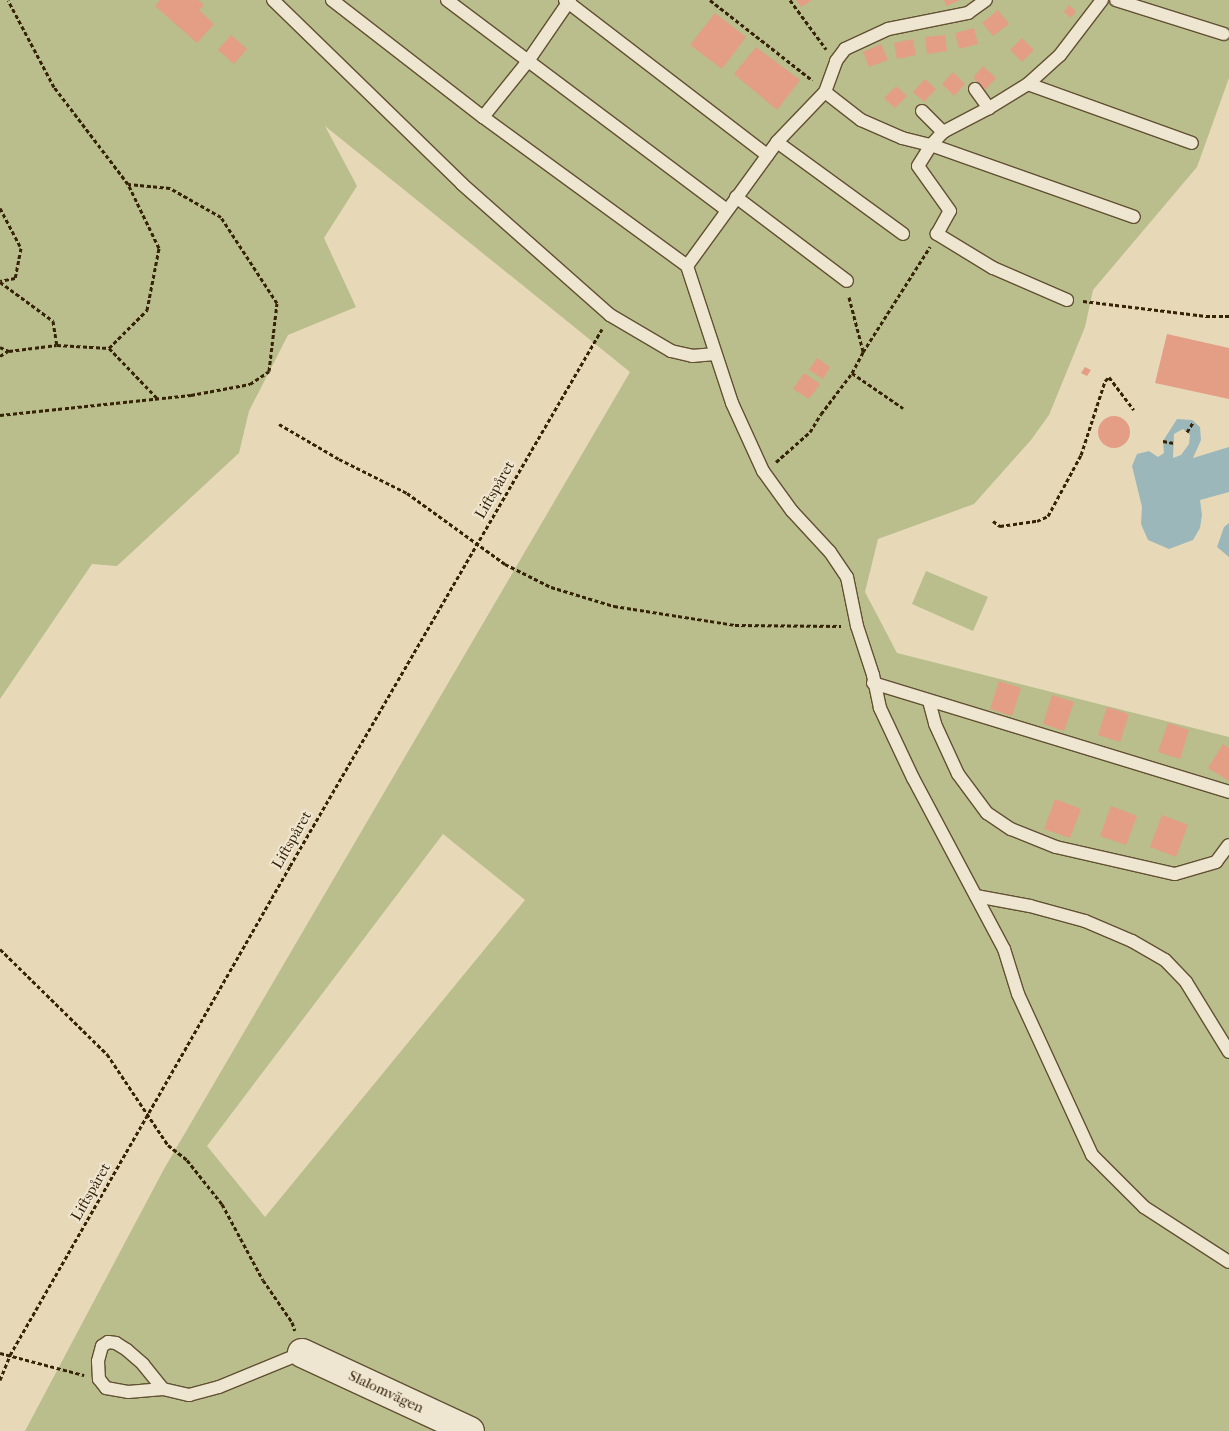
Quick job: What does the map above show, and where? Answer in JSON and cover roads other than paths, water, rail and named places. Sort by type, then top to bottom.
[{"type":"street","name":"Slalomvägen","points":[[302,1353],[470,1431]]},
{"type":"lane","points":[[273,0],[462,184],[610,315],[671,351],[692,356],[715,354]]},
{"type":"lane","points":[[332,0],[483,117],[687,266],[732,403],[763,470],[792,511],[830,552],[847,577],[857,626],[873,675],[873,683],[880,708],[896,743],[1004,949],[1018,994],[1092,1155],[1144,1207],[1229,1262]]},
{"type":"lane","points":[[447,0],[727,210]]},
{"type":"lane","points":[[687,266],[777,142],[825,92],[836,61],[845,49],[868,36],[888,29],[968,13],[986,0]]},
{"type":"lane","points":[[1067,300],[993,268],[937,234],[950,211],[918,166],[943,132],[989,108],[1028,84],[1060,55],[1102,0]]},
{"type":"lane","points":[[1116,0],[1224,34]]},
{"type":"lane","points":[[483,117],[528,61],[568,1],[768,155]]},
{"type":"lane","points":[[1028,84],[1192,143]]},
{"type":"lane","points":[[975,89],[989,108]]},
{"type":"lane","points":[[825,92],[868,123],[902,138],[931,146],[1134,217]]},
{"type":"lane","points":[[922,111],[943,132]]},
{"type":"lane","points":[[777,142],[903,234]]},
{"type":"lane","points":[[736,197],[847,281]]},
{"type":"lane","points":[[873,683],[1229,792]]},
{"type":"lane","points":[[929,701],[935,724],[958,774],[987,813],[1011,829],[1056,847],[1175,874],[1216,862],[1229,845]]},
{"type":"lane","points":[[976,896],[1030,906],[1085,921],[1132,941],[1165,960],[1186,982],[1229,1052]]},
{"type":"lane","points":[[164,1389],[135,1356],[116,1343],[108,1342],[102,1346],[98,1361],[99,1379],[106,1388],[128,1392],[164,1389],[189,1395],[219,1387],[302,1353]]},
{"type":"water","points":[[1177,419],[1192,420],[1200,427],[1201,440],[1193,458],[1229,447],[1229,492],[1200,500],[1202,515],[1200,528],[1193,540],[1169,549],[1148,540],[1141,524],[1142,507],[1132,466],[1137,454],[1149,451],[1158,457],[1164,453],[1163,441]],"holes":[[[1183,429],[1190,435],[1189,444],[1181,455],[1173,458],[1174,434]]]},
{"type":"water","points":[[1229,523],[1229,557],[1217,547],[1224,527]]}]
